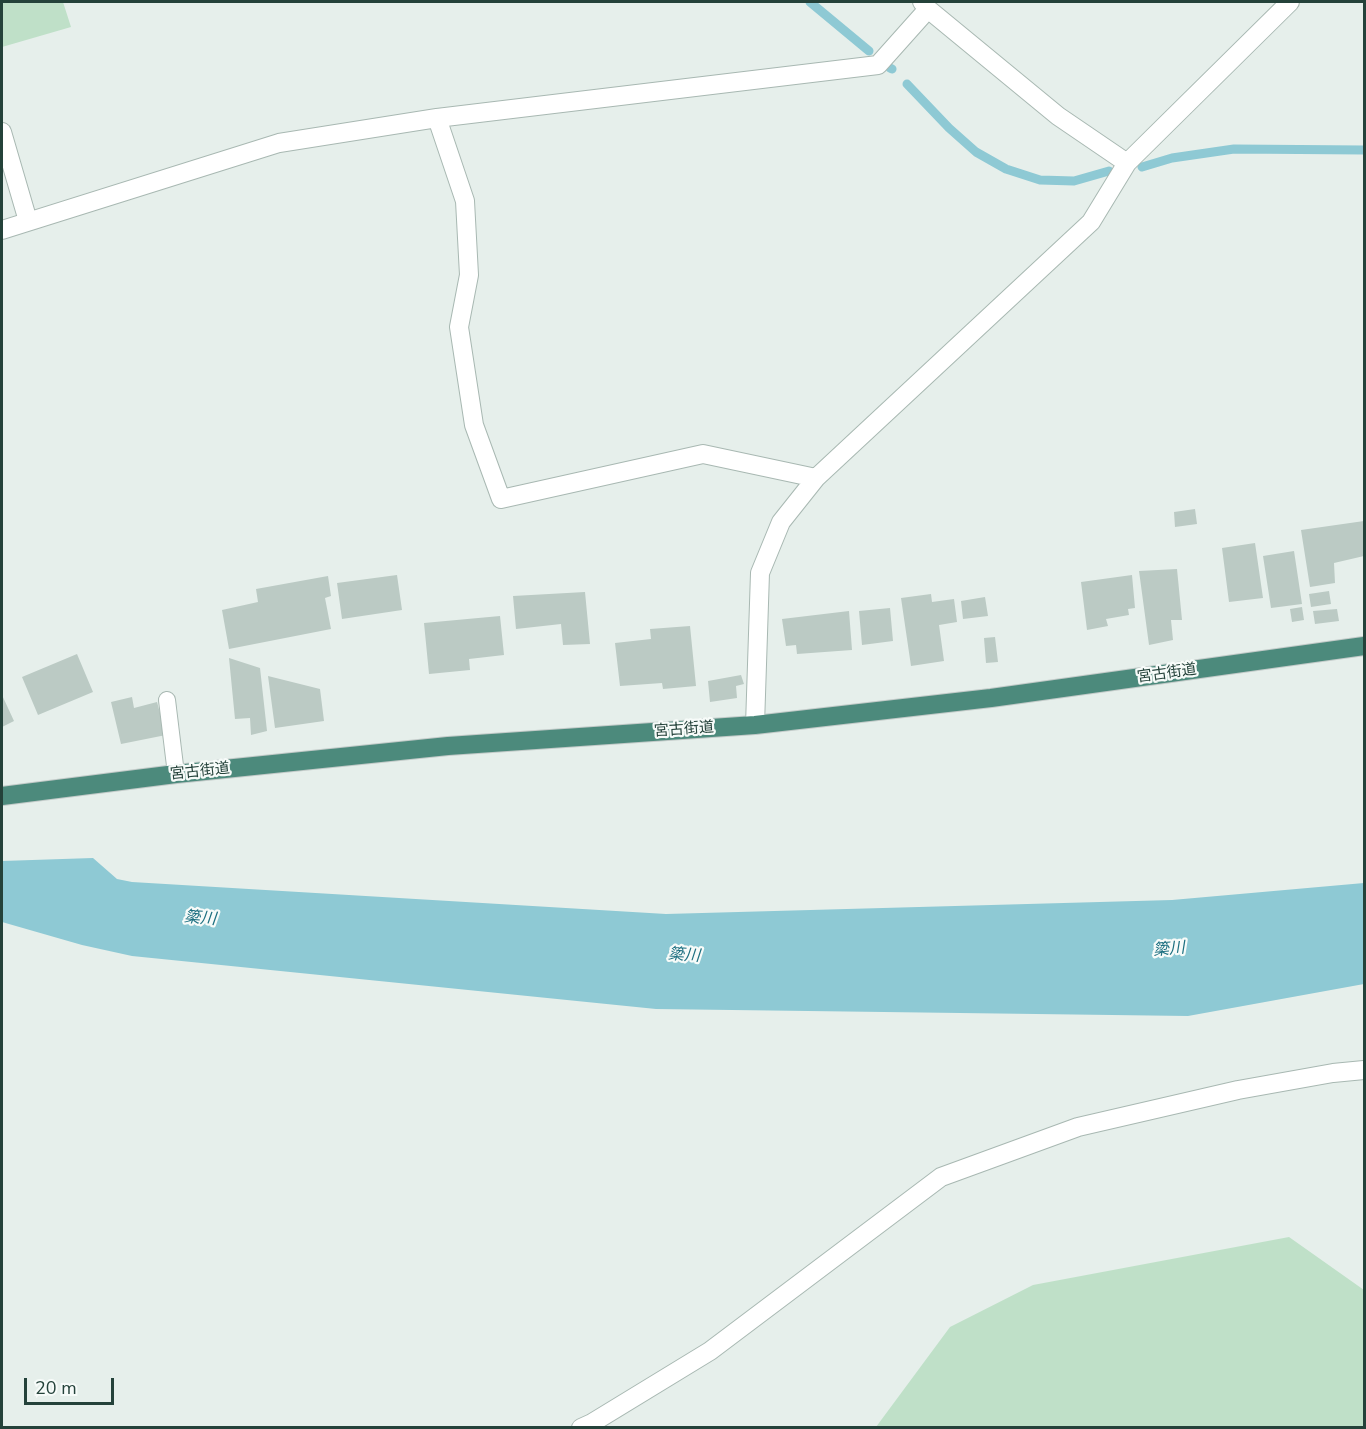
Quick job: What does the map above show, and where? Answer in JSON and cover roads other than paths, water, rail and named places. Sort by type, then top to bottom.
[{"type":"highway","name":"宮古街道","points":[[2,796],[176,774],[448,746],[755,725],[991,698],[1365,646]]},
{"type":"street","points":[[755,725],[760,573],[782,522],[816,478],[1091,222],[1127,163],[1290,2]]},
{"type":"street","points":[[2,230],[279,143],[437,118],[878,65],[925,5],[1058,116],[1127,163]]},
{"type":"street","points":[[437,118],[465,201],[469,275],[459,327],[474,425],[501,500],[703,454],[816,478]]},
{"type":"street","points":[[2,132],[28,221]]},
{"type":"street","points":[[581,1428],[710,1351],[941,1177],[1078,1127],[1238,1090],[1365,1070]]},
{"type":"lane","points":[[167,700],[176,774]]},
{"type":"water","name":"簗川","points":[[93,858],[117,879],[132,882],[666,914],[1172,900],[1364,883],[1364,984],[1188,1016],[656,1009],[132,956],[82,945],[2,922],[2,861]]},
{"type":"waterway","points":[[810,2],[869,51]]},
{"type":"waterway","points":[[907,84],[949,128],[976,152],[1006,169],[1040,180],[1074,181],[1109,171]]},
{"type":"waterway","points":[[1142,167],[1172,158],[1234,149],[1364,150]]}]
